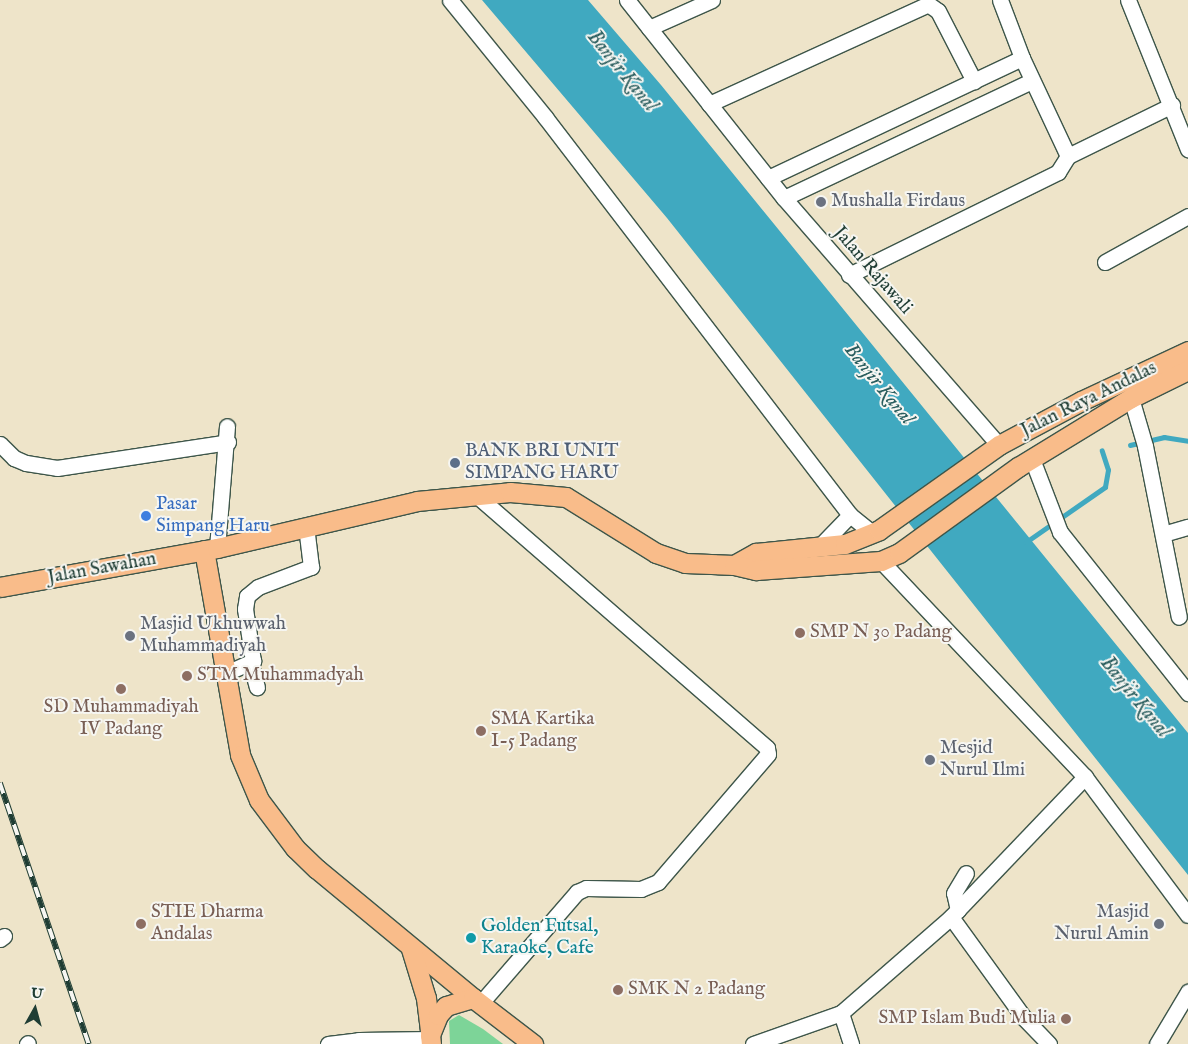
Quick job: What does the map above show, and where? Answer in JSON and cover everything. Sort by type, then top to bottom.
[{"type":"main road","name":"Jalan Raya Andalas","points":[[734,565],[756,570],[881,561],[899,553],[1127,390],[1188,351]]},
{"type":"main road","name":"Jalan Raya Andalas","points":[[734,565],[756,553],[845,544],[875,531],[995,448],[1127,390],[1188,370]]},
{"type":"main road","name":"Jalan Sawahan","points":[[0,587],[210,549],[417,501],[475,494],[536,493],[566,497],[671,559],[700,565],[734,565]]},
{"type":"main road","points":[[210,549],[226,674],[244,769],[272,820],[318,870],[411,949],[533,1044]]},
{"type":"main road","points":[[411,949],[426,998],[431,1039]]},
{"type":"main road","points":[[431,1039],[438,1015],[446,1006],[477,1000]]},
{"type":"street","points":[[450,0],[545,117],[850,515],[875,531]]},
{"type":"street","name":"Jalan Rajawali","points":[[627,0],[784,198],[995,448]]},
{"type":"street","points":[[649,28],[712,0]]},
{"type":"street","points":[[1000,0],[1032,82],[1068,156]]},
{"type":"street","points":[[1128,0],[1172,105],[1183,120],[1188,150]]},
{"type":"street","points":[[709,104],[928,4],[935,6],[974,81]]},
{"type":"street","points":[[768,178],[1022,58]]},
{"type":"street","points":[[784,198],[1032,82]]},
{"type":"street","points":[[849,275],[1058,172],[1068,156],[1172,105]]},
{"type":"street","points":[[904,114],[914,136]]},
{"type":"street","points":[[1105,262],[1188,216]]},
{"type":"street","points":[[1127,390],[1145,446],[1179,617]]},
{"type":"street","points":[[210,549],[228,442],[227,426]]},
{"type":"street","points":[[0,444],[14,458],[26,463],[57,468],[228,442]]},
{"type":"street","points":[[1025,463],[1060,532],[1188,693]]},
{"type":"street","points":[[475,494],[764,746],[768,754],[658,882],[641,889],[586,888],[577,892],[477,1000]]},
{"type":"street","points":[[818,548],[850,515]]},
{"type":"street","points":[[257,687],[251,665],[253,652],[245,602],[252,590],[311,567],[306,526]]},
{"type":"street","points":[[1163,534],[1188,527]]},
{"type":"street","points":[[881,561],[1085,778],[1188,915]]},
{"type":"street","points":[[226,674],[251,665]]},
{"type":"street","points":[[753,1044],[841,1013],[954,913],[1085,778]]},
{"type":"street","points":[[966,874],[954,893],[954,913],[1024,1018],[1049,1044]]},
{"type":"street","points":[[1157,1044],[1188,992]]},
{"type":"street","points":[[841,1013],[850,1044]]},
{"type":"street","points":[[328,1044],[359,1040],[431,1039]]},
{"type":"green space","points":[[459,1015],[483,1029],[503,1044],[450,1044],[449,1021]]},
{"type":"water","name":"Banjir Kanal","points":[[482,0],[588,0],[661,85],[1188,733],[1188,875],[667,218]]},
{"type":"waterway","points":[[1130,445],[1164,437],[1188,441]]},
{"type":"waterway","points":[[1026,542],[1105,487],[1108,470],[1102,451]]},
{"type":"railway","points":[[0,783],[89,1044]]},
{"type":"place","name":"Mushalla Firdaus","points":[[821,202]]},
{"type":"place","name":"BANK BRI UNIT SIMPANG HARU","points":[[455,463]]},
{"type":"place","name":"Pasar Simpang Haru","points":[[146,516]]},
{"type":"place","name":"SMP N 30 Padang","points":[[800,633]]},
{"type":"place","name":"Masjid Ukhuwwah Muhammadiyah","points":[[130,636]]},
{"type":"place","name":"STM Muhammadyah","points":[[187,676]]},
{"type":"place","name":"SD Muhammadiyah IV Padang","points":[[121,689]]},
{"type":"place","name":"SMA Kartika I-5 Padang","points":[[481,731]]},
{"type":"place","name":"Mesjid Nurul Ilmi","points":[[930,760]]},
{"type":"place","name":"STIE Dharma Andalas","points":[[141,924]]},
{"type":"place","name":"Masjid Nurul Amin","points":[[1159,924]]},
{"type":"place","name":"Golden Futsal, Karaoke, Cafe","points":[[471,938]]},
{"type":"place","name":"SMK N 2 Padang","points":[[618,990]]},
{"type":"place","name":"SMP Islam Budi Mulia","points":[[1066,1019]]}]
